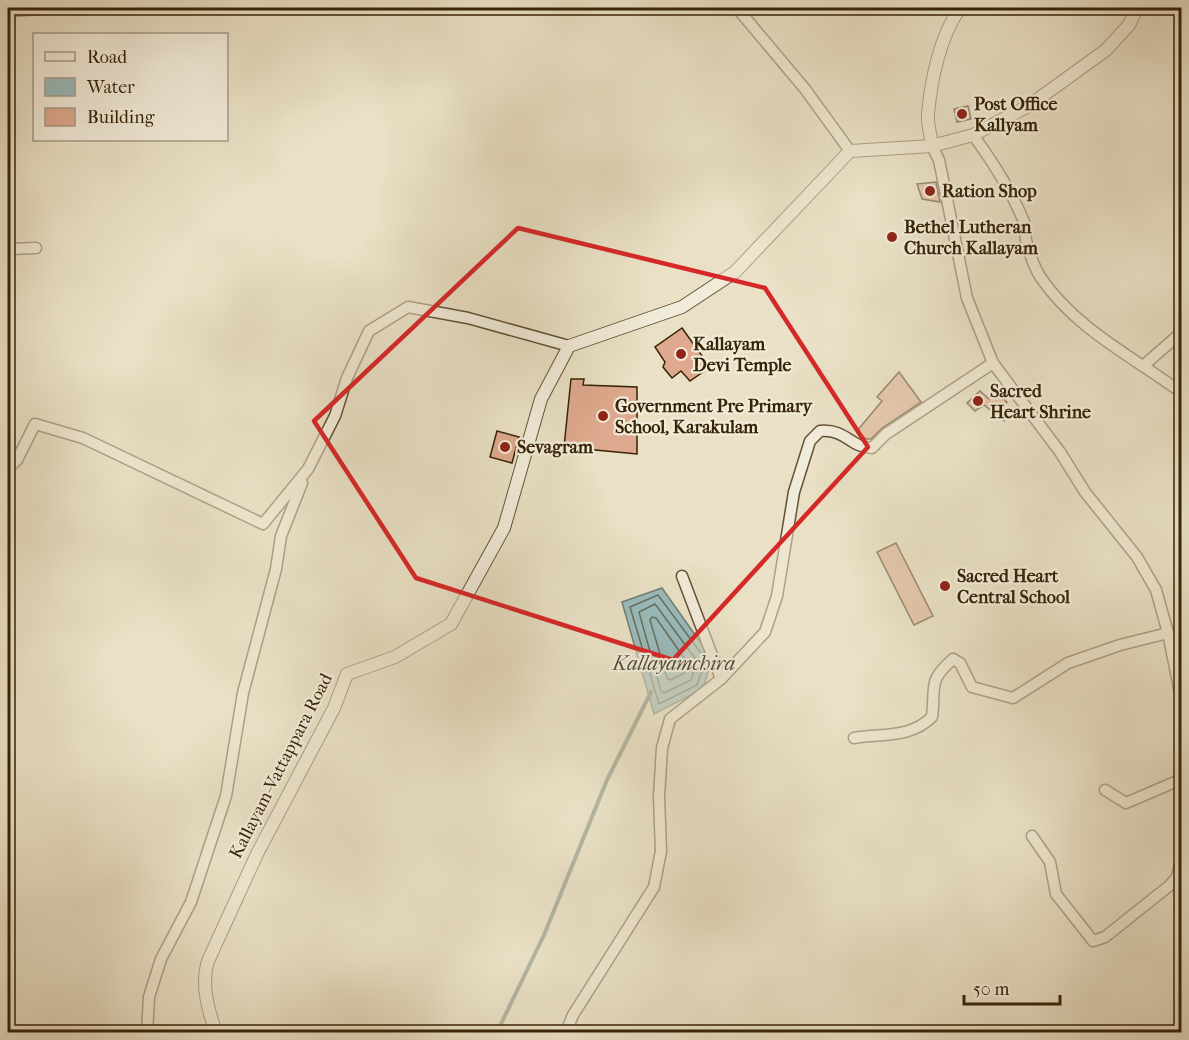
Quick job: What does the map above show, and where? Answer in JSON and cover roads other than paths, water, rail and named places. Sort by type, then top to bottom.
[{"type":"street","points":[[8,11],[60,8]]},
{"type":"street","points":[[737,8],[822,111],[850,151]]},
{"type":"street","points":[[960,8],[954,16],[938,59],[928,116],[932,146],[939,160],[967,298],[993,363],[1060,452],[1085,492],[1137,557],[1156,590],[1168,633],[1182,703]]},
{"type":"street","points":[[147,1032],[149,997],[161,959],[192,902],[226,796],[243,693],[276,569],[281,536],[308,470],[335,416],[347,378],[369,331],[408,307],[468,318],[569,346],[682,307],[735,272],[850,151],[932,146],[973,135],[1030,105],[1106,50],[1130,25],[1137,8]]},
{"type":"street","points":[[973,135],[999,170],[1025,224],[1026,239],[1041,278],[1080,323],[1182,393]]},
{"type":"street","points":[[8,249],[36,248]]},
{"type":"street","points":[[1143,366],[1182,332]]},
{"type":"street","name":"Kallayam-Vattappara Road","points":[[216,1032],[209,1012],[205,974],[208,961],[257,854],[334,708],[347,674],[395,657],[451,624],[504,528],[541,399],[569,346]]},
{"type":"street","points":[[566,1032],[573,1015],[654,887],[661,851],[662,748],[670,718],[721,680],[765,632],[777,596],[794,492],[810,441],[820,431],[829,430],[841,432],[861,448],[872,448],[886,434],[993,363]]},
{"type":"street","points":[[8,469],[17,460],[35,424],[83,438],[263,524],[308,470]]},
{"type":"street","points":[[682,576],[721,680]]},
{"type":"street","points":[[854,738],[896,736],[922,726],[932,717],[933,681],[940,670],[953,659],[960,663],[972,687],[1013,698],[1068,663],[1120,645],[1168,633]]},
{"type":"street","points":[[1105,790],[1126,803],[1182,779]]},
{"type":"street","points":[[1032,836],[1050,862],[1056,894],[1093,941],[1104,937],[1169,886],[1177,877],[1182,857]]},
{"type":"water","name":"Kallayamchira","points":[[662,588],[712,659],[703,689],[654,714],[622,602]]},
{"type":"waterway","points":[[497,1032],[544,935],[607,780],[651,692]]},
{"type":"place","name":"Post Office Kallyam","points":[[962,114]]},
{"type":"place","name":"Ration Shop","points":[[930,191]]},
{"type":"place","name":"Bethel Lutheran Church Kallayam","points":[[892,237]]},
{"type":"place","name":"Kallayam Devi Temple","points":[[681,354]]},
{"type":"place","name":"Sacred Heart Shrine","points":[[978,401]]},
{"type":"place","name":"Government Pre Primary School, Karakulam","points":[[603,416]]},
{"type":"place","name":"Sevagram","points":[[505,447]]},
{"type":"place","name":"Sacred Heart Central School","points":[[945,586]]}]
